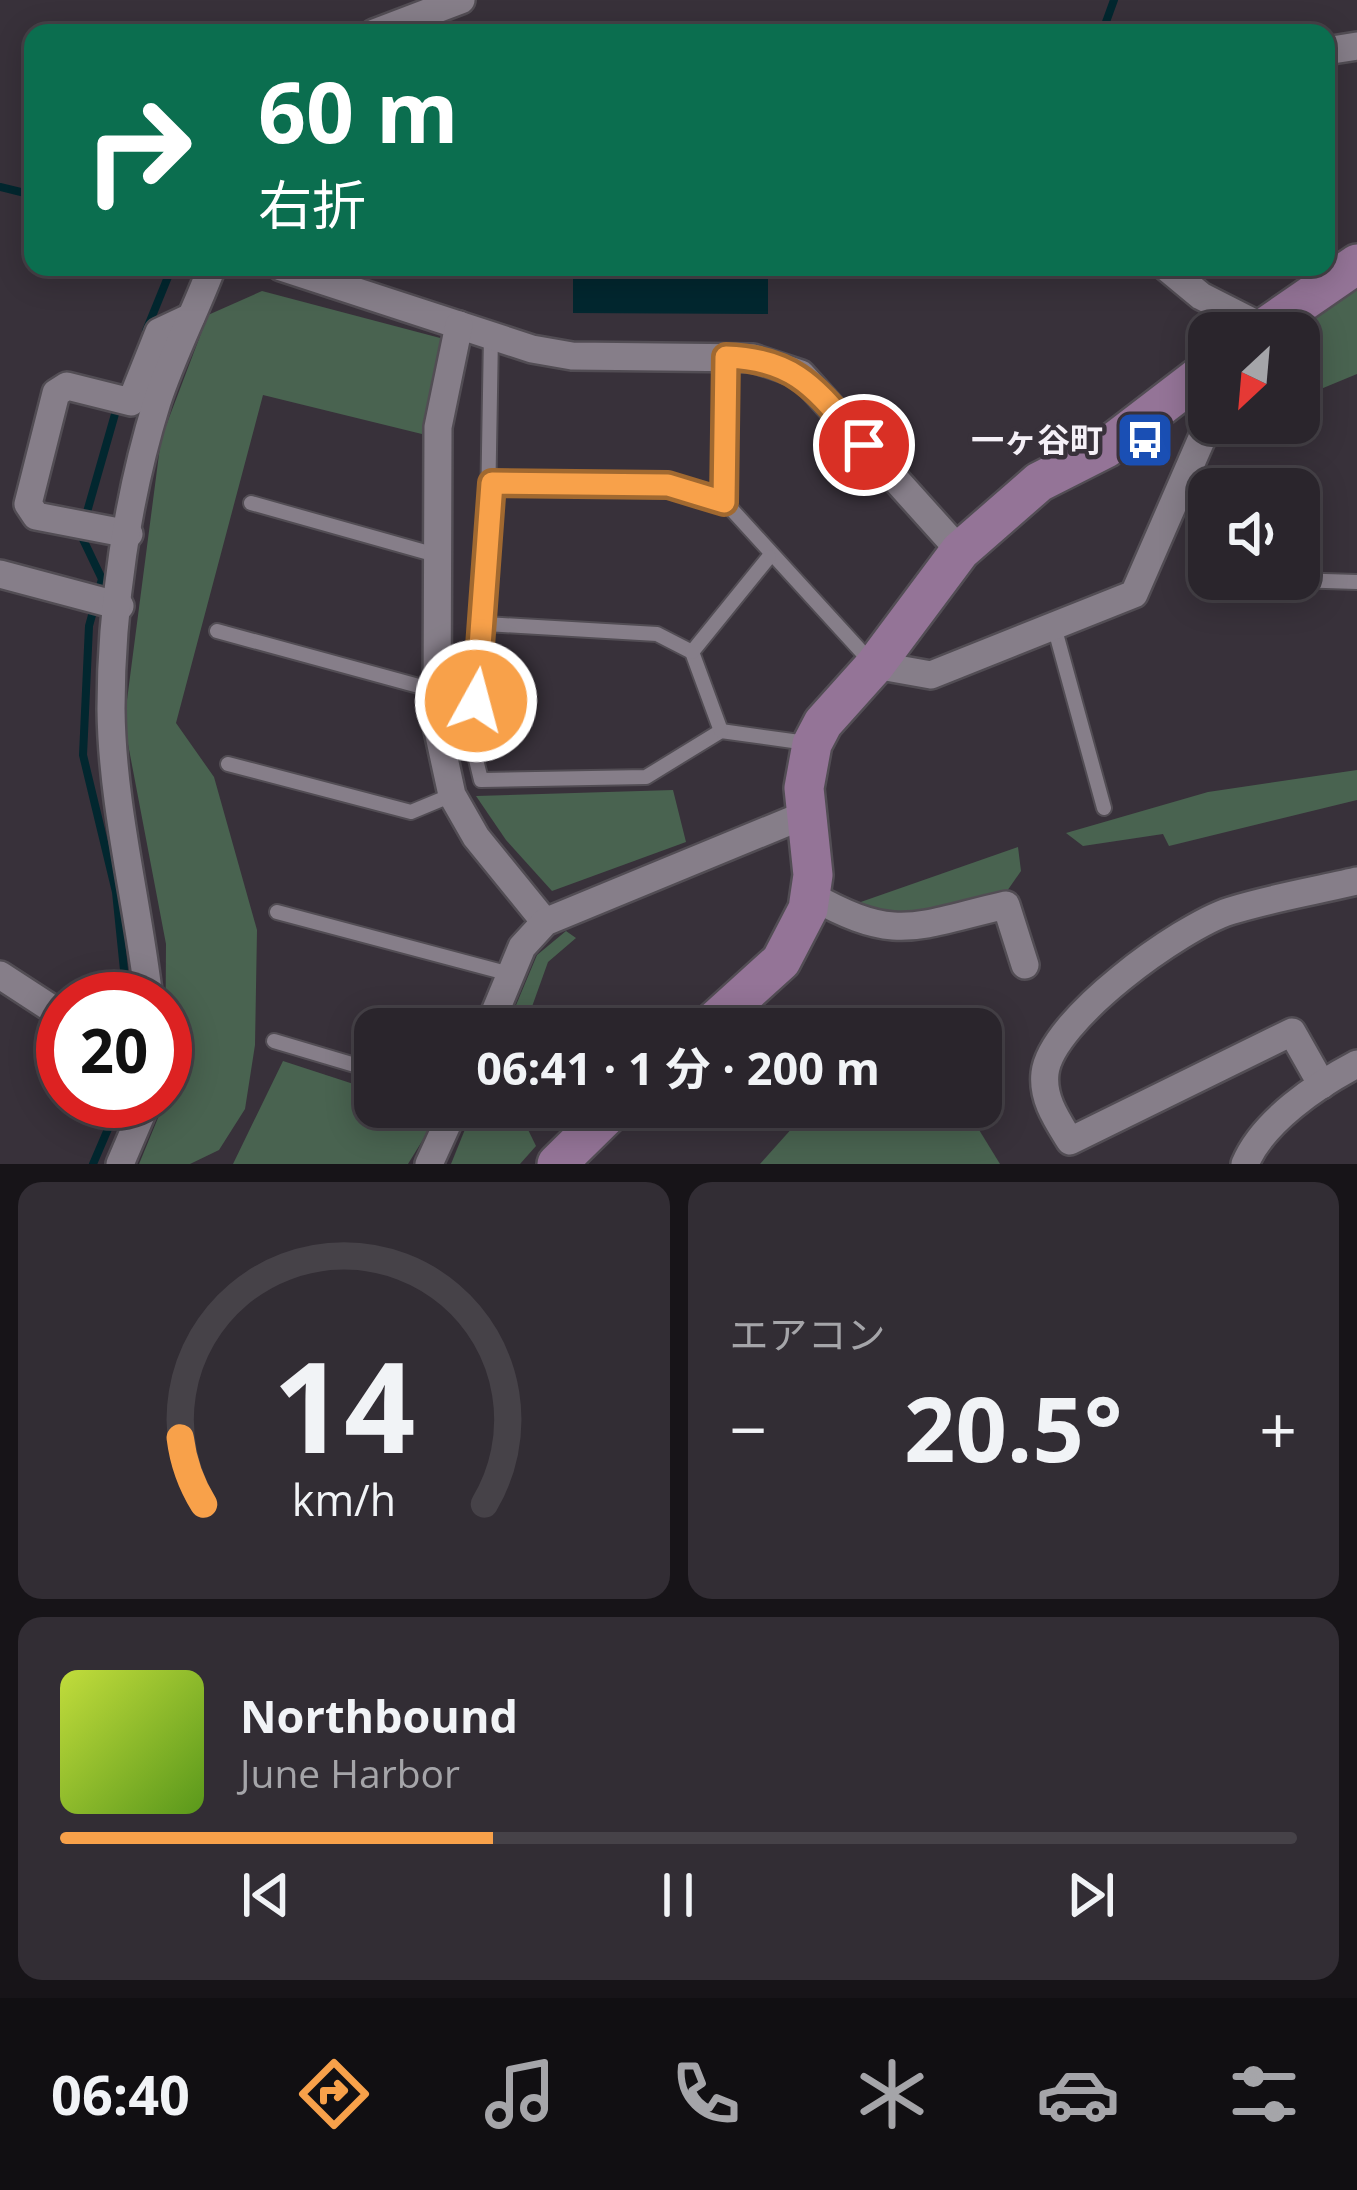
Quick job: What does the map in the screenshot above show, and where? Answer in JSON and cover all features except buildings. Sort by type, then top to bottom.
[{"type":"street","points":[[398,24],[461,0]]},
{"type":"street","points":[[1286,312],[1357,264]]},
{"type":"street","points":[[145,972],[111,711],[120,606],[129,534],[158,402],[212,276]]},
{"type":"street","points":[[309,276],[572,356],[753,358],[801,374],[959,551]]},
{"type":"street","points":[[1177,276],[1229,312]]},
{"type":"street","points":[[129,534],[36,516],[28,504],[56,393],[67,386],[131,402],[159,332],[191,317]]},
{"type":"street","points":[[459,325],[438,427],[437,725],[452,795],[476,837],[545,922]]},
{"type":"street","points":[[729,1008],[781,961],[810,896],[804,788],[812,744],[823,722],[874,665],[959,551],[1039,482],[1106,448],[1188,385]]},
{"type":"street","points":[[874,665],[931,675],[1134,594],[1199,444]]},
{"type":"street","points":[[0,574],[120,606]]},
{"type":"street","points":[[496,1008],[522,947],[545,922],[807,814]]},
{"type":"street","points":[[1322,1085],[1292,1032],[1070,1141],[1048,1104],[1044,1076],[1050,1053],[1067,1026],[1184,932],[1227,912],[1357,881]]},
{"type":"street","points":[[810,896],[872,926],[902,929],[1006,905],[1025,965]]},
{"type":"street","points":[[0,975],[36,998]]},
{"type":"street","points":[[1245,1164],[1274,1125],[1322,1085],[1357,1064]]},
{"type":"street","points":[[120,1164],[135,1128]]},
{"type":"street","points":[[429,1164],[445,1128]]},
{"type":"street","points":[[557,1164],[594,1128]]},
{"type":"lane","points":[[491,335],[486,624],[471,739],[481,780],[646,778],[721,731],[812,744]]},
{"type":"lane","points":[[724,502],[726,357]]},
{"type":"lane","points":[[1183,482],[1188,488]]},
{"type":"lane","points":[[492,483],[668,485],[724,502],[769,557],[874,665]]},
{"type":"lane","points":[[251,503],[436,555]]},
{"type":"lane","points":[[692,652],[769,557]]},
{"type":"lane","points":[[1320,580],[1357,581]]},
{"type":"lane","points":[[486,624],[657,634],[692,652],[721,731]]},
{"type":"lane","points":[[1054,626],[1104,808]]},
{"type":"lane","points":[[217,631],[437,691]]},
{"type":"lane","points":[[228,764],[411,812],[452,795]]},
{"type":"lane","points":[[277,911],[510,974]]},
{"type":"lane","points":[[274,1041],[354,1065]]},
{"type":"green space","points":[[1357,289],[1357,374],[1320,389],[1320,314]]},
{"type":"green space","points":[[262,291],[444,339],[426,435],[263,395],[176,723],[214,777],[257,930],[255,1045],[245,1109],[219,1150],[190,1164],[139,1164],[154,1128],[192,1128],[192,972],[166,972],[166,944],[124,723],[161,439],[208,315]]},
{"type":"green space","points":[[1357,770],[1357,800],[1169,846],[1163,834],[1083,846],[1066,833],[1208,792]]},
{"type":"green space","points":[[673,790],[686,842],[552,891],[506,840],[476,796]]},
{"type":"green space","points":[[1018,847],[1021,871],[1005,894],[895,916],[855,904]]},
{"type":"green space","points":[[566,931],[576,938],[548,962],[532,1008],[515,1008],[537,955]]},
{"type":"green space","points":[[283,1061],[354,1084],[354,1128],[430,1128],[408,1164],[233,1164]]},
{"type":"green space","points":[[466,1128],[527,1128],[536,1146],[520,1164],[451,1164]]},
{"type":"green space","points":[[792,1128],[978,1128],[1000,1164],[760,1164]]},
{"type":"water","points":[[573,276],[768,276],[768,314],[573,313]]},
{"type":"waterway","points":[[1105,24],[1114,0]]},
{"type":"waterway","points":[[0,187],[24,193]]},
{"type":"waterway","points":[[146,331],[168,276]]},
{"type":"waterway","points":[[85,519],[117,407]]},
{"type":"waterway","points":[[80,533],[102,579],[89,626],[83,755],[116,892],[124,972]]},
{"type":"waterway","points":[[93,1164],[108,1128]]},
{"type":"place","name":"一ヶ谷町","points":[[1145,440]]},
{"type":"route","points":[[476,701],[486,624],[492,483],[668,485],[724,502],[726,357],[753,358],[801,374],[864,445]]}]
